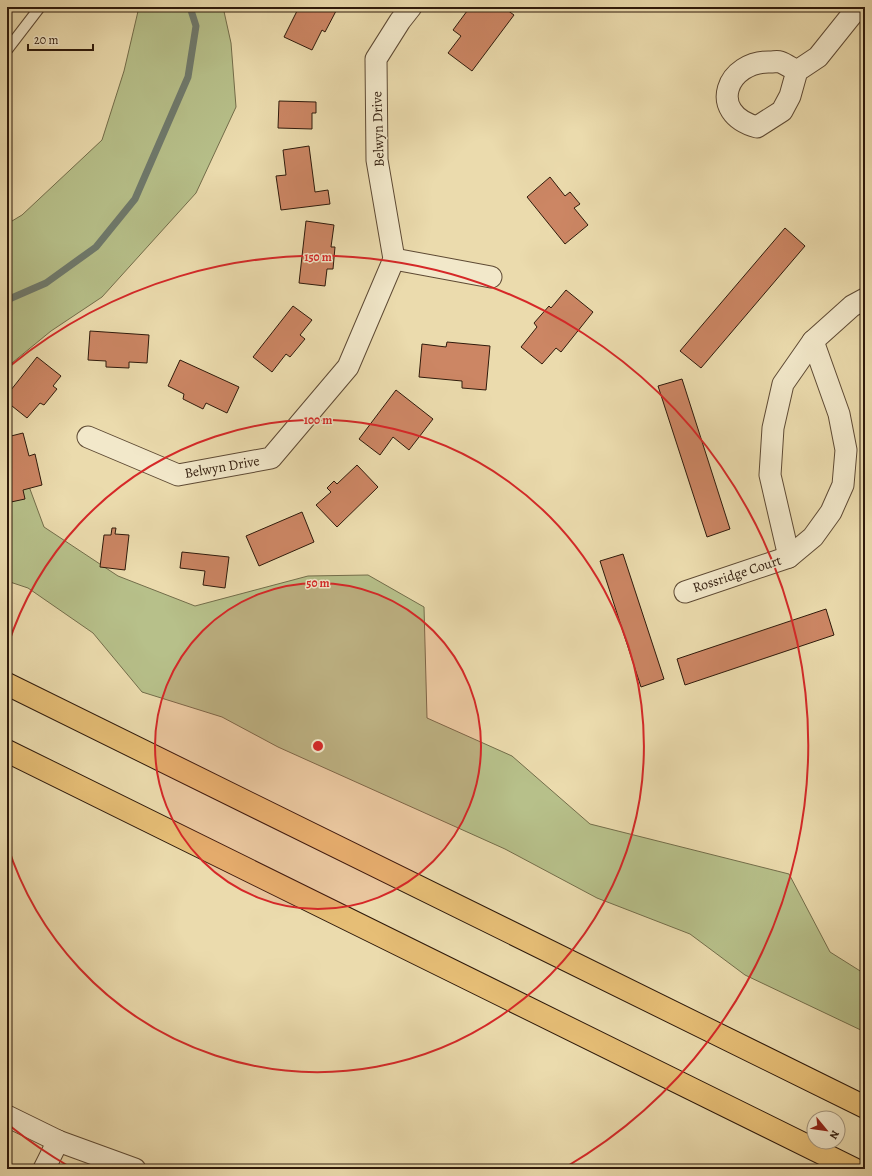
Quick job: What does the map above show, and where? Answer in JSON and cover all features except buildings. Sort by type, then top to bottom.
[{"type":"highway","points":[[7,684],[865,1107]]},
{"type":"highway","points":[[7,751],[854,1169]]},
{"type":"street","name":"Belwyn Drive","points":[[88,437],[178,475],[271,458],[348,367],[394,259],[377,160],[376,59],[410,7]]},
{"type":"street","points":[[797,71],[818,58],[858,7]]},
{"type":"street","points":[[394,259],[491,277]]},
{"type":"street","name":"Rossridge Court","points":[[789,557],[770,475],[773,428],[783,384],[813,341],[852,306],[865,299]]},
{"type":"street","name":"Rossridge Court","points":[[685,592],[789,557],[813,537],[830,512],[843,485],[846,450],[839,414],[813,341]]},
{"type":"street","points":[[7,1116],[58,1141],[135,1169]]},
{"type":"street","points":[[44,1169],[58,1141]]},
{"type":"lane","points":[[7,50],[40,7]]},
{"type":"green space","points":[[139,7],[223,7],[231,43],[236,107],[196,193],[102,297],[51,331],[7,367],[7,224],[22,215],[102,140],[124,71]]},
{"type":"green space","points":[[7,446],[27,481],[44,527],[118,576],[195,606],[308,576],[368,575],[424,607],[427,718],[512,756],[590,824],[789,874],[830,952],[865,974],[865,1032],[745,975],[690,934],[597,898],[505,849],[278,747],[222,717],[142,692],[93,633],[28,588],[7,581]]},
{"type":"waterway","points":[[7,300],[46,283],[96,247],[135,199],[188,77],[196,26],[190,7]]}]
